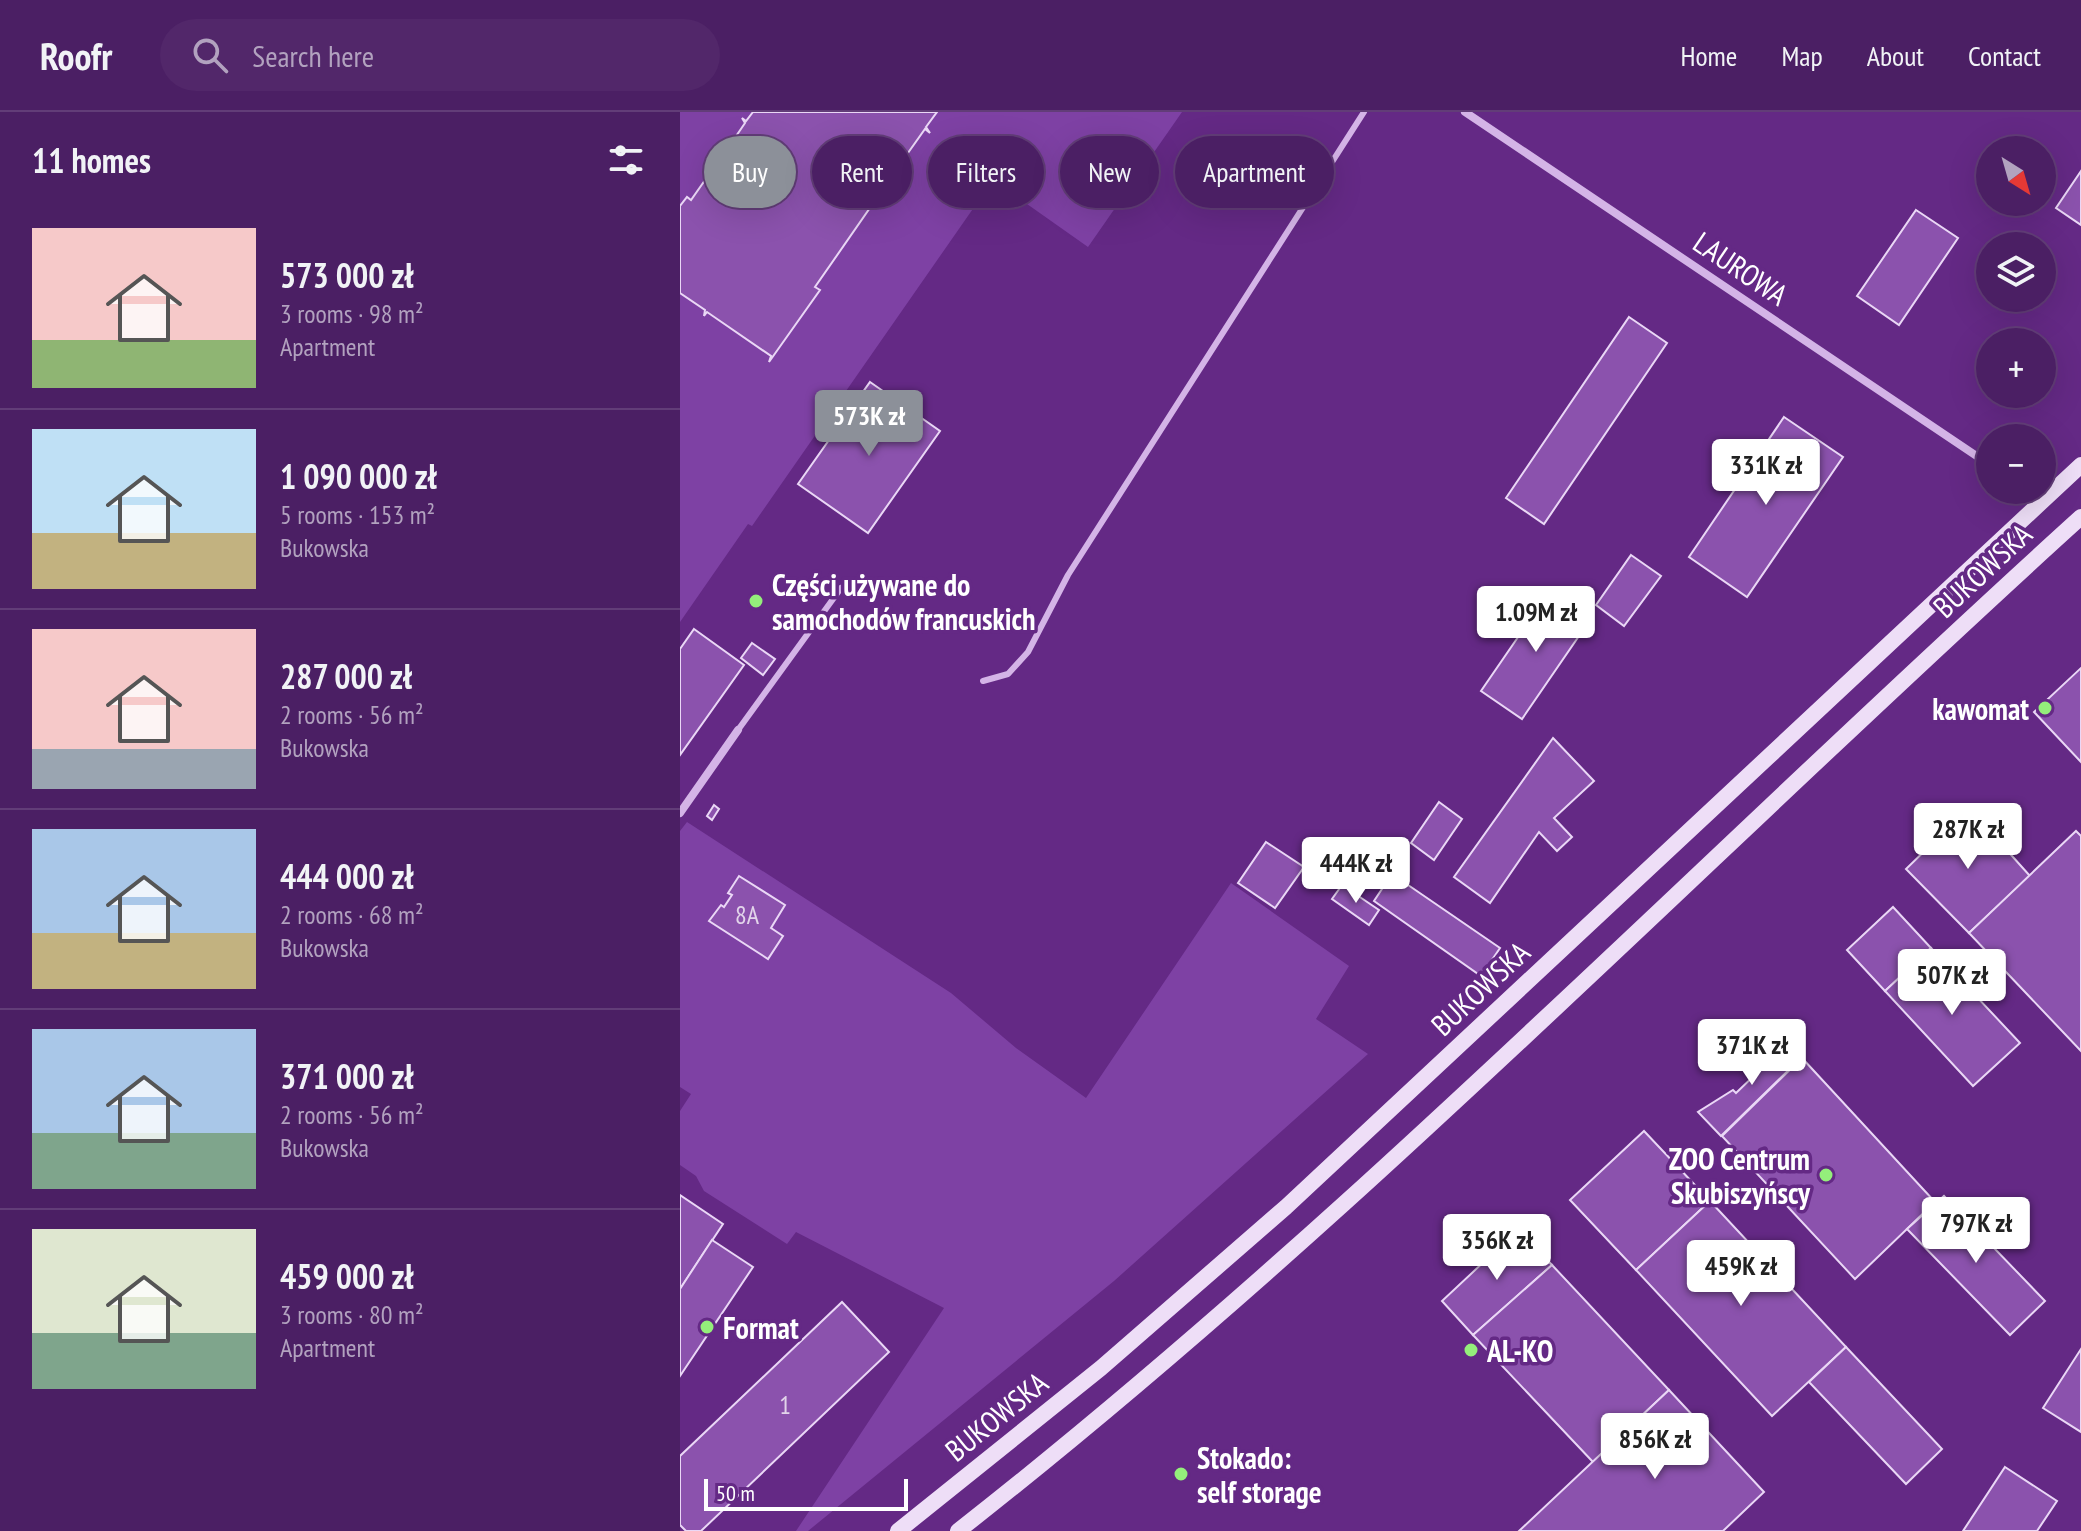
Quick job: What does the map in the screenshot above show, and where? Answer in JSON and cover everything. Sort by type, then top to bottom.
[{"type":"main road","name":"BUKOWSKA","points":[[898,1531],[1101,1368],[1286,1207],[2081,465]]},
{"type":"main road","name":"BUKOWSKA","points":[[958,1531],[1144,1380],[1302,1241],[2081,517]]},
{"type":"street","name":"LAUROWA","points":[[1465,112],[1976,456]]},
{"type":"street","points":[[2033,504],[2036,507]]},
{"type":"street","points":[[680,813],[738,730]]},
{"type":"lane","points":[[983,681],[1008,674],[1028,652],[1068,575],[1364,112]]},
{"type":"lane","points":[[738,730],[841,588]]},
{"type":"shaded area","points":[[680,112],[1182,112],[1159,145],[1159,136],[1060,136],[1060,208],[1115,208],[1088,247],[1033,208],[1044,208],[1044,136],[928,136],[928,208],[973,208],[752,526],[748,524],[680,622]]},
{"type":"shaded area","points":[[687,822],[951,993],[1016,1048],[1086,1098],[1231,883],[1349,966],[1316,1019],[1368,1054],[1114,1281],[808,1531],[796,1531],[944,1308],[796,1232],[787,1244],[704,1191],[696,1176],[680,1165],[680,1111],[691,1094],[680,1087],[680,831]]},
{"type":"building","points":[[753,112],[937,112],[926,127],[930,133],[925,129],[912,147],[912,136],[812,136],[812,208],[870,208],[815,287],[820,290],[769,362],[771,356],[707,312],[704,316],[705,310],[680,293],[680,206],[687,197],[691,200],[704,182],[704,208],[796,208],[796,136],[736,136],[745,123],[742,118],[746,121]]},
{"type":"building","points":[[2081,171],[2081,225],[2056,208]]},
{"type":"building","points":[[1916,210],[1958,238],[1899,325],[1857,296]]},
{"type":"building","points":[[1629,317],[1667,343],[1544,524],[1506,498]]},
{"type":"building","points":[[870,382],[940,431],[868,533],[798,484]]},
{"type":"building","points":[[1784,417],[1843,457],[1747,597],[1689,557]]},
{"type":"building","points":[[1631,555],[1661,576],[1624,626],[1596,605]]},
{"type":"building","points":[[1551,589],[1592,617],[1522,719],[1481,691]]},
{"type":"building","points":[[694,629],[744,665],[680,755],[680,649]]},
{"type":"building","points":[[752,643],[775,659],[763,675],[741,658]]},
{"type":"building","points":[[2081,668],[2081,762],[2034,712]]},
{"type":"building","points":[[1553,738],[1594,781],[1554,818],[1572,837],[1557,851],[1539,832],[1490,903],[1454,877]]},
{"type":"building","points":[[1439,802],[1462,819],[1434,860],[1411,843]]},
{"type":"building","points":[[714,805],[719,809],[712,820],[707,816]]},
{"type":"building","points":[[1969,808],[2030,876],[1969,933],[1906,869]]},
{"type":"building","points":[[2076,831],[2081,836],[2081,1051],[1969,933]]},
{"type":"building","points":[[1266,842],[1304,867],[1275,908],[1238,883]]},
{"type":"building","points":[[1392,874],[1500,948],[1481,976],[1374,901]]},
{"type":"building","points":[[739,876],[785,905],[771,928],[783,936],[768,959],[709,921],[732,895],[728,893]]},
{"type":"building","points":[[1342,885],[1379,910],[1369,925],[1332,899]]},
{"type":"building","points":[[1893,907],[1931,948],[1885,991],[1847,950]]},
{"type":"building","points":[[1931,948],[2020,1043],[1973,1086],[1885,991]]},
{"type":"building","points":[[1781,1034],[1802,1057],[1721,1136],[1698,1112],[1733,1090],[1736,1093],[1759,1071],[1756,1067]]},
{"type":"building","points":[[1802,1058],[1935,1202],[1855,1279],[1722,1136]]},
{"type":"building","points":[[1644,1131],[1710,1201],[1636,1270],[1570,1200]]},
{"type":"building","points":[[680,1195],[723,1224],[680,1289]]},
{"type":"building","points":[[1944,1196],[2045,1301],[2010,1335],[1907,1229]]},
{"type":"building","points":[[1710,1201],[1846,1347],[1772,1416],[1636,1270]]},
{"type":"building","points":[[1519,1229],[1552,1265],[1473,1335],[1442,1301]]},
{"type":"building","points":[[712,1240],[753,1267],[680,1376],[680,1289]]},
{"type":"building","points":[[1552,1265],[1669,1390],[1593,1462],[1473,1335]]},
{"type":"building","points":[[842,1302],[889,1352],[701,1531],[686,1531],[680,1525],[680,1456]]},
{"type":"building","points":[[1846,1347],[1942,1449],[1906,1484],[1809,1382]]},
{"type":"building","points":[[2081,1349],[2081,1432],[2043,1408]]},
{"type":"building","points":[[1669,1390],[1764,1492],[1723,1531],[1519,1531]]},
{"type":"building","points":[[2005,1467],[2057,1501],[2037,1531],[1963,1531]]},
{"type":"place","name":"Części używane do samochodów francuskich","points":[[756,601]]},
{"type":"place","name":"kawomat","points":[[2045,708]]},
{"type":"place","name":"ZOO Centrum Skubiszyńscy","points":[[1826,1175]]},
{"type":"place","name":"Format","points":[[707,1327]]},
{"type":"place","name":"AL-KO","points":[[1471,1350]]},
{"type":"place","name":"Stokado: self storage","points":[[1181,1474]]}]
